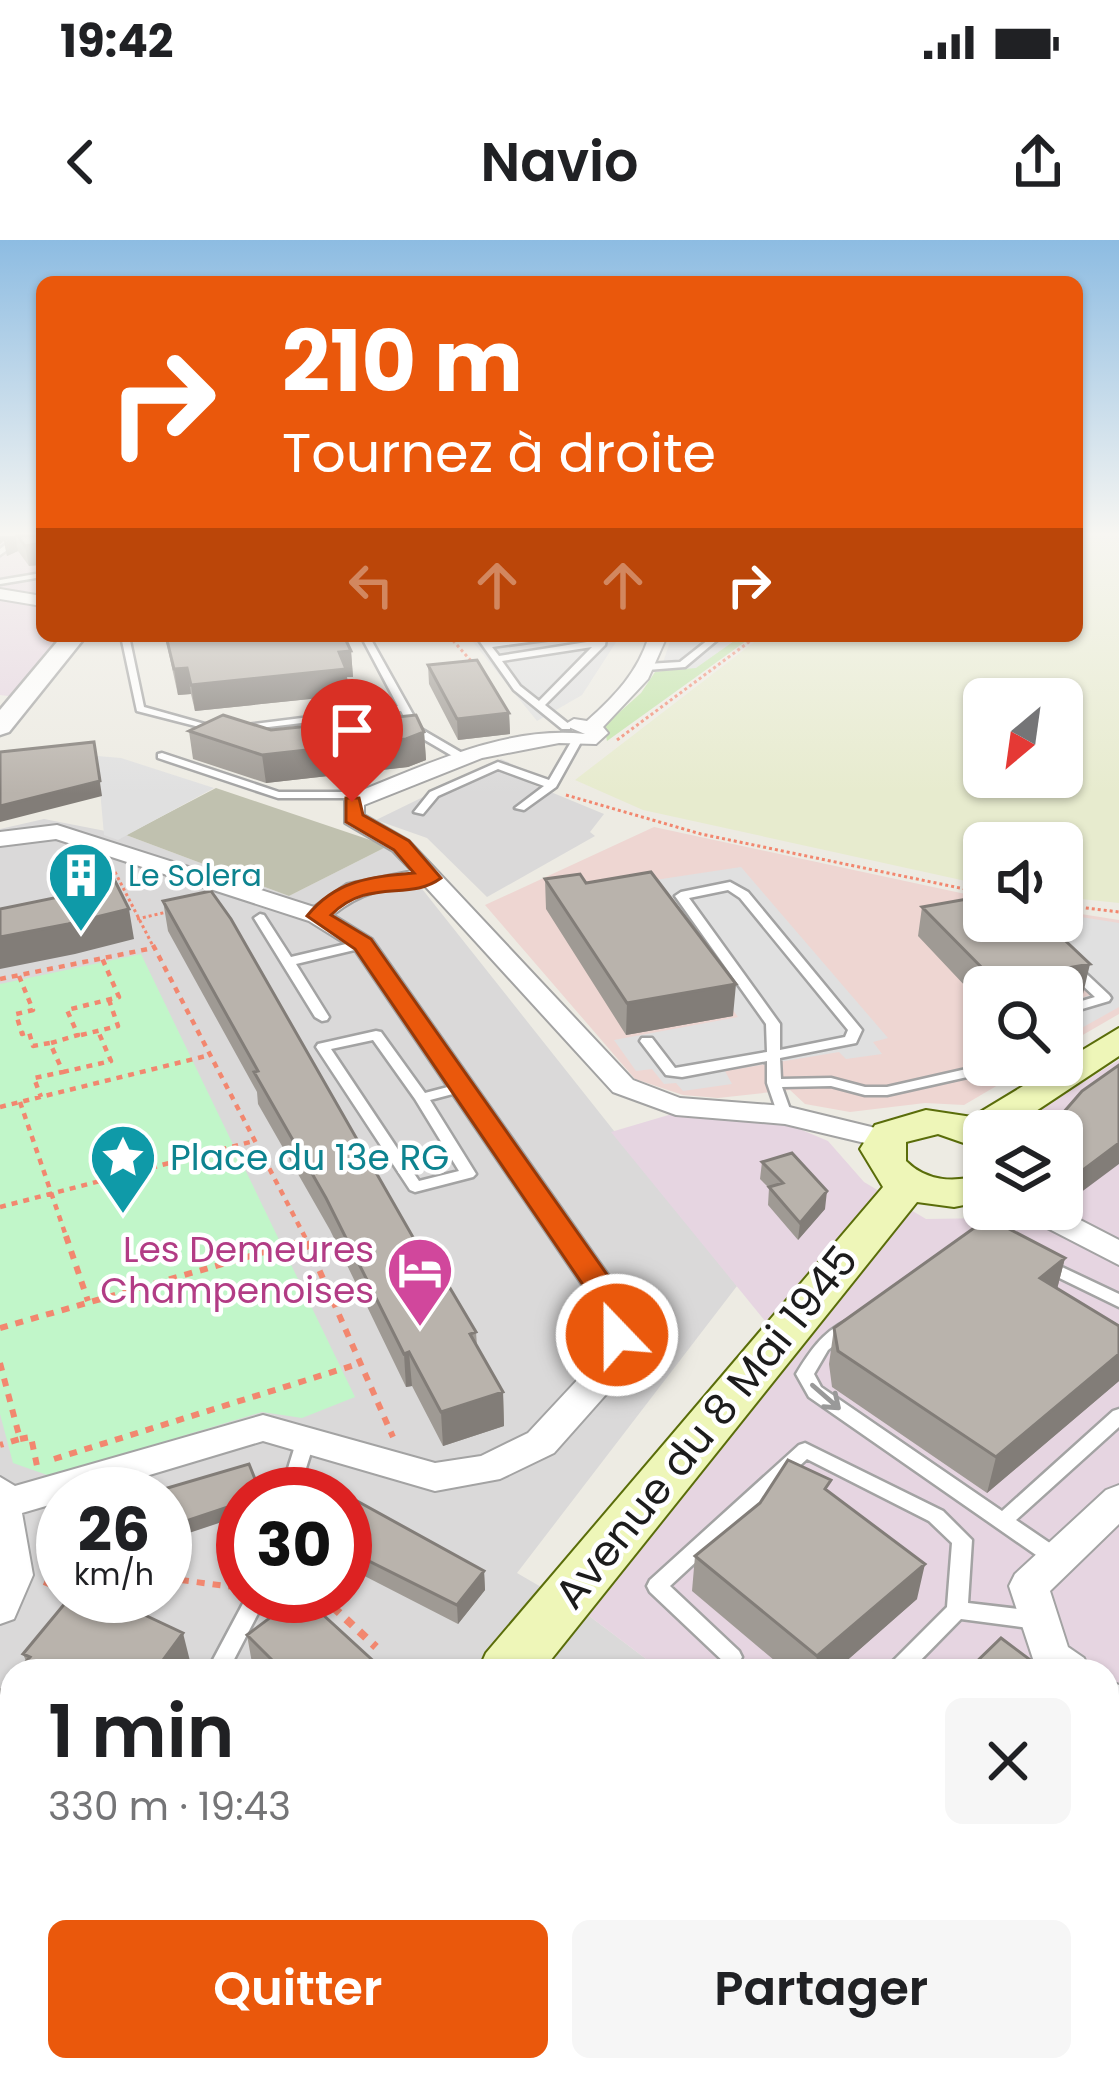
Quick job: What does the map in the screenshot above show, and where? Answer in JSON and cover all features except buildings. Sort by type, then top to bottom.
[{"type":"main road","points":[[1017,1110],[1119,1039]]},
{"type":"main road","points":[[963,1132],[924,1122],[899,1128],[886,1138],[882,1159],[909,1184],[963,1192]]},
{"type":"main road","name":"Avenue du 8 Mai 1945","points":[[517,1659],[909,1184]]},
{"type":"street","points":[[0,727],[69,642]]},
{"type":"street","points":[[656,642],[647,667],[573,733],[471,756],[369,795],[352,802],[353,818],[401,846],[622,1086],[676,1106],[785,1115],[886,1138]]},
{"type":"street","points":[[0,839],[57,832],[318,916],[363,944],[609,1300],[617,1335],[597,1382],[541,1443],[487,1469],[435,1477],[307,1436],[263,1428],[89,1467]]},
{"type":"street","points":[[318,916],[337,897],[363,884],[430,878]]},
{"type":"street","points":[[1074,1230],[1119,1254]]},
{"type":"street","points":[[0,1607],[13,1575],[2,1498],[36,1480]]},
{"type":"street","points":[[1053,1659],[1029,1586],[1119,1500]]},
{"type":"lane","points":[[126,642],[140,709],[208,730],[403,708]]},
{"type":"lane","points":[[368,642],[417,731],[471,756]]},
{"type":"lane","points":[[484,642],[538,707],[573,733],[551,786],[520,808]]},
{"type":"lane","points":[[496,659],[592,642]]},
{"type":"lane","points":[[538,707],[601,642]]},
{"type":"lane","points":[[647,667],[682,665],[711,642]]},
{"type":"lane","points":[[162,757],[278,795],[369,795]]},
{"type":"lane","points":[[419,812],[434,794],[498,765],[551,786]]},
{"type":"lane","points":[[647,1041],[670,1072],[775,1053],[850,1040],[855,1030],[743,895],[720,884],[681,896],[773,1024],[775,1053],[774,1083],[785,1115]]},
{"type":"lane","points":[[260,919],[322,1017]]},
{"type":"lane","points":[[288,962],[363,944]]},
{"type":"lane","points":[[1056,953],[1070,966]]},
{"type":"lane","points":[[1083,978],[1104,998],[1083,1004]]},
{"type":"lane","points":[[376,1035],[422,1098],[468,1174],[415,1187],[323,1047],[376,1035]]},
{"type":"lane","points":[[774,1083],[831,1082],[865,1091],[887,1090],[963,1074]]},
{"type":"lane","points":[[422,1098],[464,1088]]},
{"type":"lane","points":[[1038,1261],[1119,1301]]},
{"type":"lane","points":[[859,1317],[809,1360],[805,1374],[814,1392],[1057,1559]]},
{"type":"lane","points":[[1003,1521],[1119,1416]]},
{"type":"lane","points":[[297,1467],[307,1436]]},
{"type":"lane","points":[[732,1657],[657,1586],[805,1450],[936,1516],[962,1540],[957,1610],[908,1659]]},
{"type":"lane","points":[[957,1610],[1039,1620]]},
{"type":"lane","points":[[223,1659],[243,1623]]},
{"type":"path","points":[[559,772],[628,733],[749,642]]},
{"type":"path","points":[[551,786],[658,823],[963,888]]},
{"type":"path","points":[[104,847],[306,1240],[408,1471]]},
{"type":"path","points":[[137,919],[211,902],[231,889]]},
{"type":"path","points":[[1083,908],[1119,912]]},
{"type":"path","points":[[0,980],[153,948]]},
{"type":"path","points":[[78,1035],[68,1010],[119,997],[102,958]]},
{"type":"path","points":[[19,976],[33,1010],[16,1014],[22,1034],[29,1032],[34,1046],[118,1027],[109,1000]]},
{"type":"path","points":[[41,1097],[34,1078],[111,1061],[98,1031]]},
{"type":"path","points":[[50,1043],[63,1072]]},
{"type":"path","points":[[0,1107],[210,1055]]},
{"type":"path","points":[[20,1102],[88,1303]]},
{"type":"path","points":[[0,1207],[254,1141]]},
{"type":"path","points":[[0,1328],[306,1240]]},
{"type":"path","points":[[0,1363],[20,1439]]},
{"type":"path","points":[[71,1467],[361,1363]]},
{"type":"path","points":[[0,1445],[32,1437],[38,1467]]},
{"type":"path","points":[[350,1623],[376,1647]]},
{"type":"shaded area","points":[[0,622],[36,622],[36,642],[58,642],[16,697],[0,695]]},
{"type":"shaded area","points":[[1083,622],[1119,622],[1119,903],[1083,899],[1083,822],[963,822],[963,880],[643,810],[575,780],[754,642],[1083,642]]},
{"type":"shaded area","points":[[473,642],[616,642],[582,695],[537,721]]},
{"type":"shaded area","points":[[670,642],[733,642],[696,668],[660,671]]},
{"type":"shaded area","points":[[97,756],[121,758],[214,788],[118,840],[104,835]]},
{"type":"shaded area","points":[[501,759],[539,776],[529,783],[604,814],[590,832],[595,836],[487,897],[427,838],[376,820]]},
{"type":"shaded area","points":[[216,788],[388,846],[289,896],[126,835]]},
{"type":"shaded area","points":[[44,819],[126,835],[289,896],[388,846],[737,1286],[517,1573],[584,1612],[646,1659],[0,1659],[0,829]]},
{"type":"shaded area","points":[[654,827],[963,893],[963,942],[1083,942],[1083,914],[1119,920],[1119,1014],[1083,1035],[1083,966],[963,966],[963,1086],[996,1086],[964,1105],[925,1103],[850,1112],[805,1104],[790,1090],[718,1098],[683,1095],[635,1079],[485,905]]},
{"type":"shaded area","points":[[741,867],[888,1038],[873,1042],[882,1054],[846,1059],[839,1052],[725,1071],[732,1084],[683,1091],[676,1083],[664,1084],[652,1069],[636,1071],[614,1040],[738,1017],[644,890],[655,880]]},
{"type":"shaded area","points":[[1083,917],[1119,923],[1119,1007],[1083,1027],[1083,997],[1091,995],[1083,987],[1083,966],[1061,966],[1030,942],[1083,942]]},
{"type":"shaded area","points":[[1119,1060],[1119,1659],[646,1659],[584,1612],[792,1354],[611,1132],[672,1114],[790,1125],[828,1141],[864,1182],[926,1219],[963,1218],[963,1230],[1083,1230],[1083,1110],[1038,1110]]},
{"type":"green space","points":[[732,642],[745,642],[607,741],[604,726],[641,693],[655,672],[696,667]]},
{"type":"green space","points":[[141,954],[355,1397],[302,1418],[262,1412],[80,1467],[36,1467],[36,1471],[13,1463],[0,1414],[0,984]]},
{"type":"place","name":"Le Solera","points":[[81,934]]},
{"type":"place","name":"Place du 13e RG","points":[[123,1216]]},
{"type":"place","name":"Les Demeures Champenoises","points":[[420,1329]]},
{"type":"route","points":[[352,802],[353,818],[401,846],[430,878],[363,884],[337,897],[318,916],[363,944],[609,1300],[617,1335]]}]
